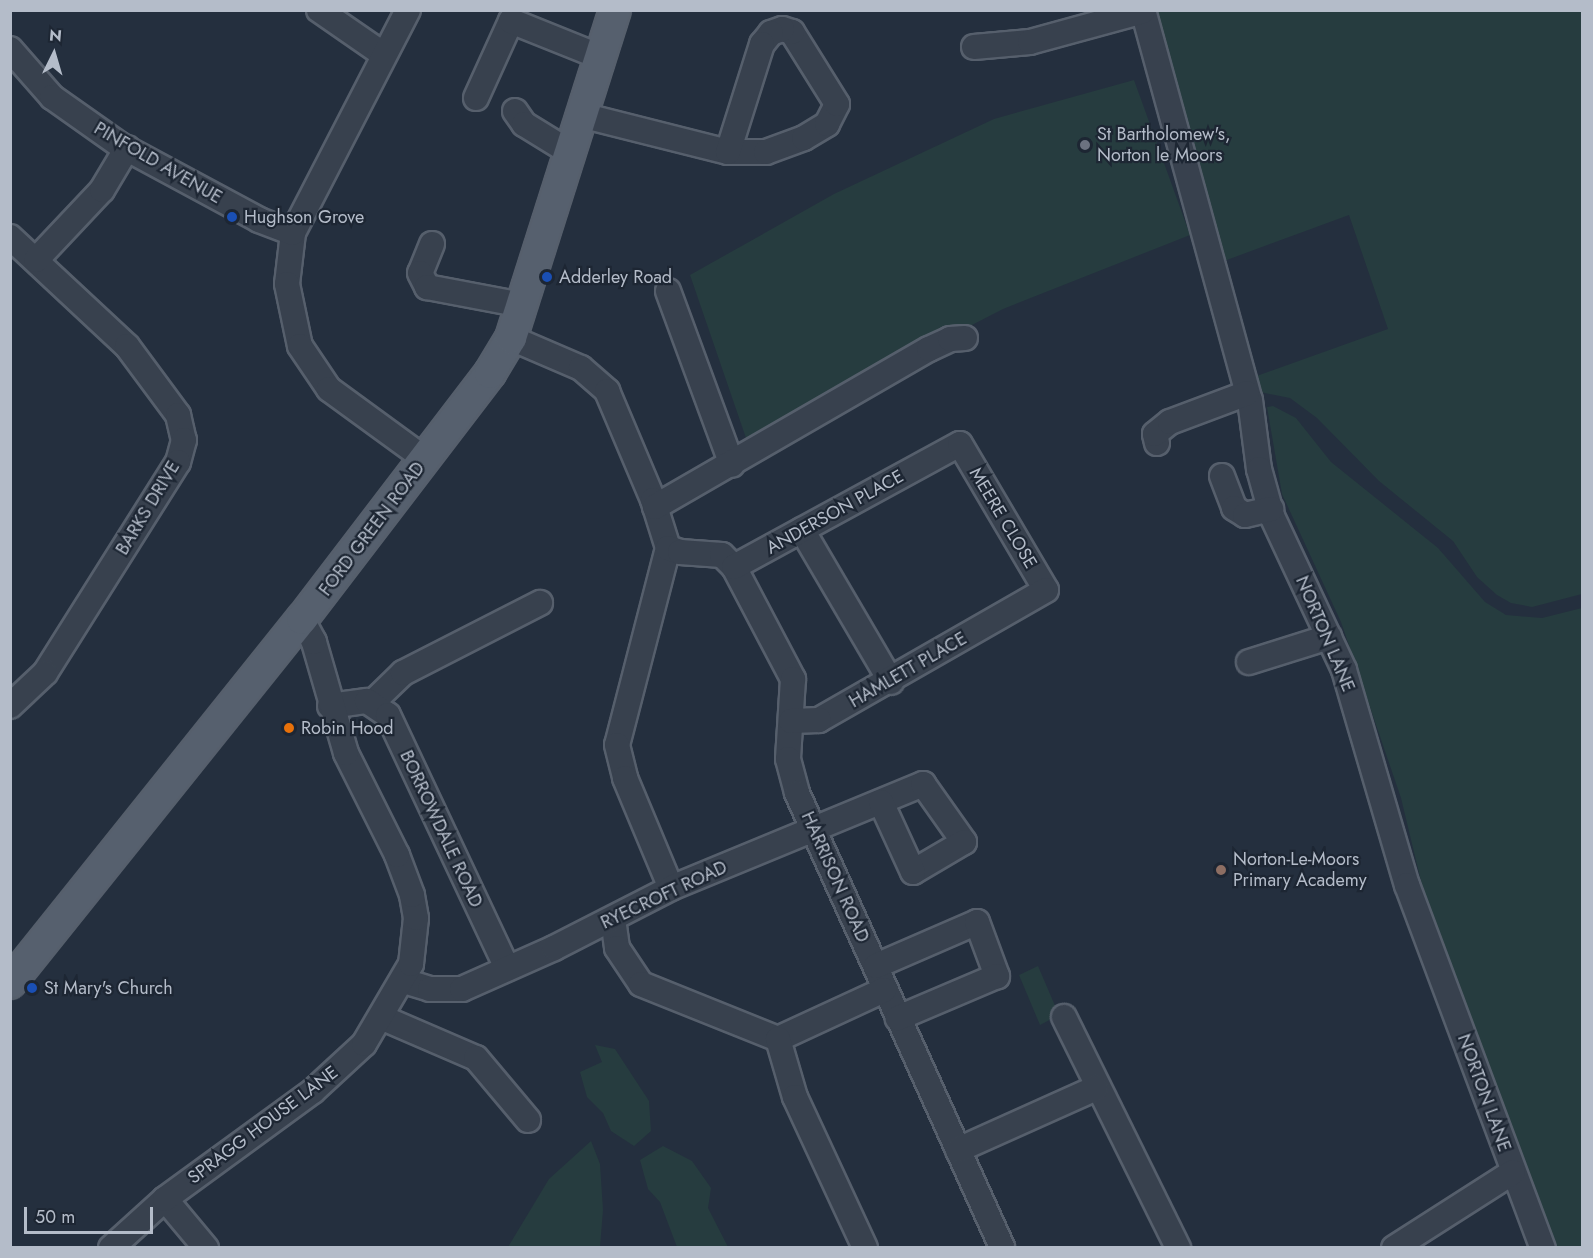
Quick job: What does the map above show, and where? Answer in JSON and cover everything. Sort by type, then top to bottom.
[{"type":"main road","name":"FORD GREEN ROAD","points":[[10,983],[303,619],[490,373],[511,338],[568,151],[602,57],[615,10]]},
{"type":"street","points":[[319,10],[384,55]]},
{"type":"street","points":[[408,10],[293,233],[287,284],[300,346],[329,389],[425,459]]},
{"type":"street","points":[[974,47],[1030,42],[1143,11]]},
{"type":"street","name":"NORTON LANE","points":[[1143,11],[1247,393],[1270,509],[1344,670],[1407,885],[1543,1248]]},
{"type":"street","points":[[476,98],[511,21],[602,57]]},
{"type":"street","points":[[581,115],[728,152],[766,152],[804,138],[835,115],[837,104],[792,32],[782,29],[771,33],[762,44],[728,152]]},
{"type":"street","name":"PINFOLD AVENUE","points":[[10,49],[52,97],[127,148],[259,220],[293,233]]},
{"type":"street","points":[[515,111],[524,124],[568,151]]},
{"type":"street","points":[[36,260],[102,189],[127,148]]},
{"type":"street","name":"BARKS DRIVE","points":[[10,706],[45,673],[178,462],[184,440],[178,415],[127,346],[11,238]]},
{"type":"street","points":[[432,244],[420,273],[427,288],[522,305]]},
{"type":"street","points":[[668,291],[732,465]]},
{"type":"street","points":[[656,507],[929,350],[958,336],[965,338]]},
{"type":"street","points":[[511,338],[581,368],[607,391],[656,507],[668,548],[617,745],[625,778],[671,888]]},
{"type":"street","points":[[1156,444],[1155,434],[1170,422],[1247,393]]},
{"type":"street","name":"MEERE CLOSE","points":[[936,457],[960,444],[1046,590],[1020,604]]},
{"type":"street","name":"ANDERSON PLACE","points":[[734,567],[936,457]]},
{"type":"street","points":[[1222,476],[1234,508],[1245,515],[1270,509]]},
{"type":"street","points":[[802,531],[891,682]]},
{"type":"street","points":[[668,548],[680,552],[722,555],[734,567]]},
{"type":"street","name":"HARRISON ROAD","points":[[734,567],[793,679],[788,759],[797,793],[1002,1248]]},
{"type":"street","points":[[330,706],[372,703],[403,673],[540,603]]},
{"type":"street","name":"HAMLETT PLACE","points":[[791,721],[819,720],[891,682],[1020,604]]},
{"type":"street","name":"SPRAGG HOUSE LANE","points":[[111,1248],[165,1199],[313,1091],[364,1044],[383,1018],[404,981],[416,942],[412,895],[398,855],[345,753],[330,706],[314,642],[303,619]]},
{"type":"street","points":[[1249,662],[1329,637]]},
{"type":"street","name":"BORROWDALE ROAD","points":[[372,703],[388,715],[507,968]]},
{"type":"street","name":"RYECROFT ROAD","points":[[404,981],[430,989],[462,989],[613,919],[671,888],[922,784],[964,842],[913,872],[881,802]]},
{"type":"street","points":[[613,919],[617,948],[641,984],[778,1040],[884,990]]},
{"type":"street","points":[[876,966],[977,922],[998,976],[898,1018]]},
{"type":"street","points":[[1064,1017],[1096,1088],[1134,1153],[1178,1248]]},
{"type":"street","points":[[383,1018],[476,1058],[528,1120]]},
{"type":"street","points":[[778,1040],[795,1097],[866,1248]]},
{"type":"street","points":[[958,1150],[1096,1088]]},
{"type":"street","points":[[1394,1248],[1513,1172]]},
{"type":"street","points":[[165,1199],[206,1248]]},
{"type":"green space","points":[[1157,11],[1582,11],[1582,594],[1532,607],[1511,603],[1497,595],[1477,577],[1453,541],[1379,481],[1317,418],[1290,398],[1255,391],[1251,378],[1388,329],[1349,215],[1224,261]]},
{"type":"green space","points":[[1134,80],[1190,235],[1003,309],[747,441],[690,275],[834,194],[994,119]]},
{"type":"green space","points":[[1273,406],[1296,418],[1331,462],[1438,548],[1485,602],[1506,615],[1542,618],[1582,608],[1582,1247],[1557,1247],[1520,1160],[1427,906],[1401,798],[1341,622],[1282,494],[1267,407]]},
{"type":"green space","points":[[1038,966],[1059,1015],[1040,1025],[1019,975]]},
{"type":"green space","points":[[595,1045],[615,1049],[649,1101],[651,1131],[634,1146],[611,1131],[603,1113],[587,1097],[580,1072],[602,1062]]},
{"type":"green space","points":[[591,1141],[600,1164],[603,1210],[600,1247],[508,1247],[549,1179]]},
{"type":"green space","points":[[663,1146],[692,1161],[711,1188],[708,1208],[728,1247],[677,1247],[660,1202],[648,1189],[640,1160]]},
{"type":"place","name":"St Bartholomew's, Norton le Moors","points":[[1085,145]]},
{"type":"place","name":"Hughson Grove","points":[[232,217]]},
{"type":"place","name":"Adderley Road","points":[[547,277]]},
{"type":"place","name":"Robin Hood","points":[[289,728]]},
{"type":"place","name":"Norton-Le-Moors Primary Academy","points":[[1221,870]]},
{"type":"place","name":"St Mary's Church","points":[[32,988]]}]
